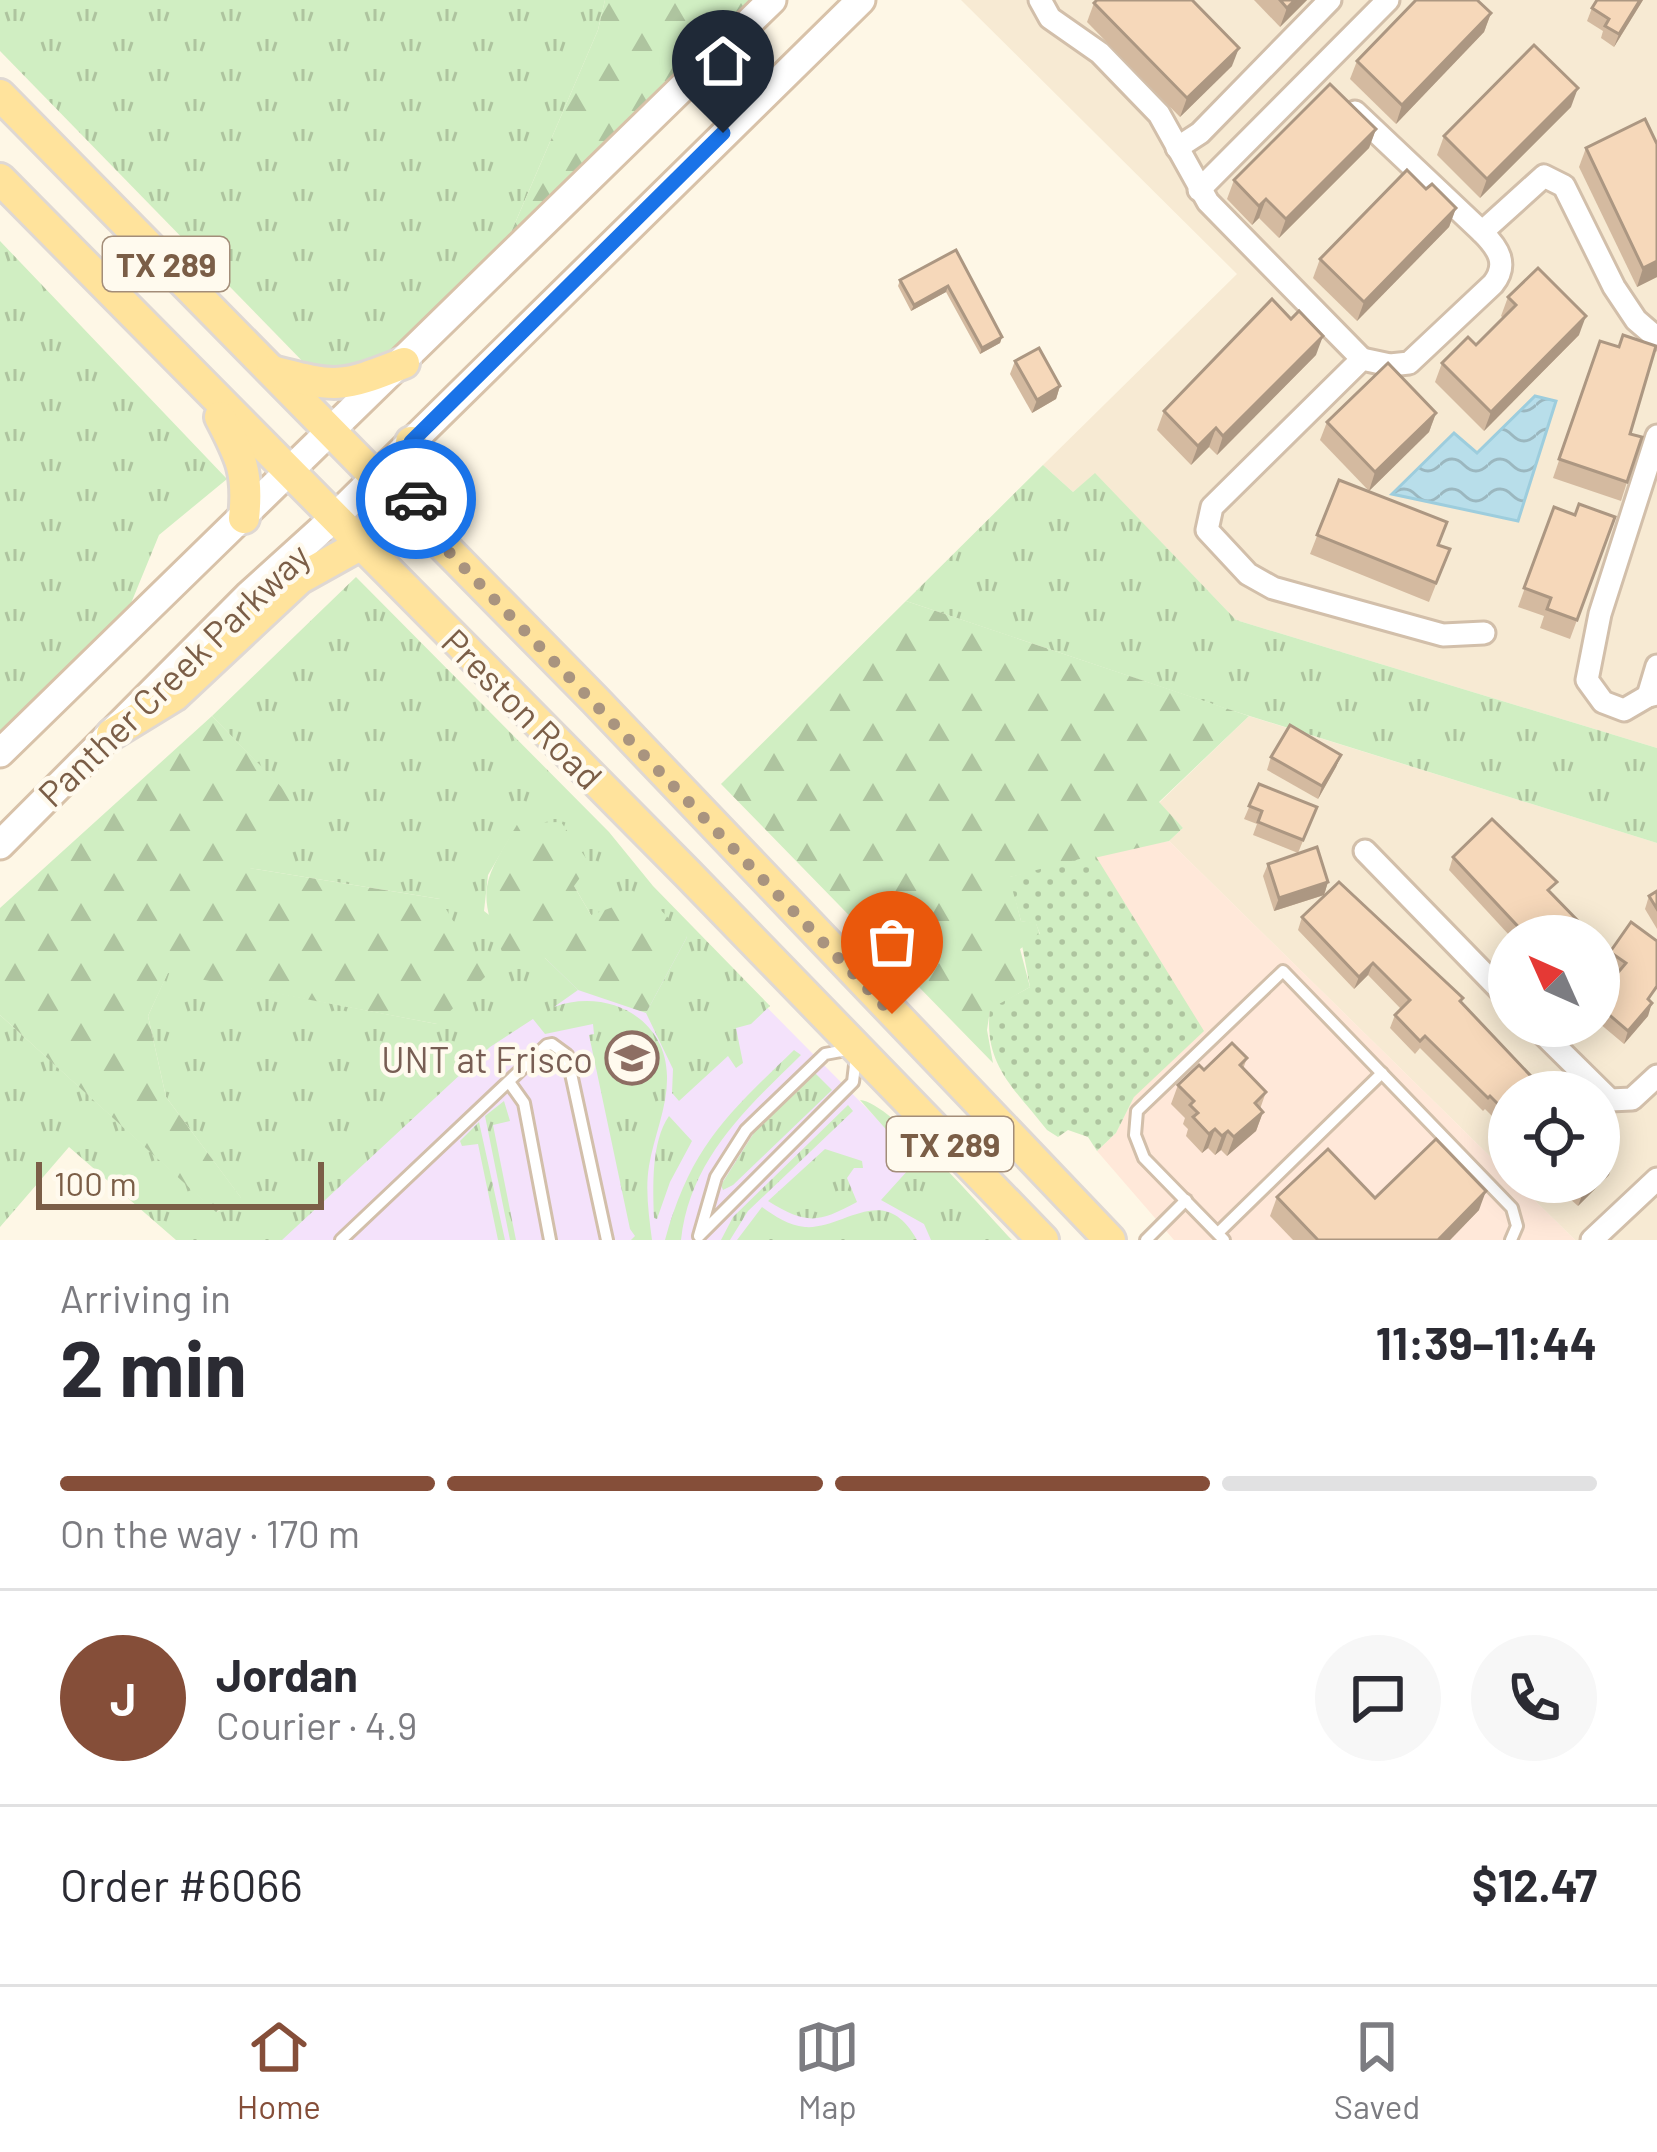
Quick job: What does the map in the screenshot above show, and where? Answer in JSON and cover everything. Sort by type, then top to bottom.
[{"type":"main road","name":"Panther Creek Parkway","points":[[0,753],[772,0]]},
{"type":"main road","name":"Panther Creek Parkway","points":[[0,845],[861,0]]},
{"type":"main road","name":"Preston Road","points":[[0,95],[376,476],[1110,1240]]},
{"type":"main road","name":"Preston Road","points":[[0,179],[1043,1240]]},
{"type":"main road","points":[[272,371],[328,386],[404,363]]},
{"type":"main road","points":[[202,386],[244,467],[248,484],[244,518]]},
{"type":"main road","points":[[411,442],[410,473],[426,528]]},
{"type":"main road","points":[[112,734],[174,696],[299,580],[360,545]]},
{"type":"main road","points":[[857,1048],[892,1014]]},
{"type":"street","points":[[1040,0],[1054,22],[1100,53],[1159,114],[1199,190],[1362,359],[1390,365],[1414,361],[1496,281],[1502,265],[1499,251],[1315,74]]},
{"type":"street","points":[[1177,148],[1199,133],[1330,0]]},
{"type":"street","points":[[1199,190],[1388,0]]},
{"type":"street","points":[[1482,232],[1539,179],[1546,176],[1558,181],[1569,194],[1614,287],[1636,320],[1657,338]]},
{"type":"street","points":[[1362,359],[1212,507],[1207,530],[1248,574],[1273,588],[1443,635],[1484,633]]},
{"type":"street","points":[[1657,436],[1600,614],[1587,680],[1603,702],[1624,710],[1652,695],[1657,666]]},
{"type":"street","points":[[1366,851],[1488,977]]},
{"type":"street","points":[[1555,1047],[1599,1092],[1618,1101],[1639,1095],[1657,1076]]},
{"type":"street","points":[[1592,1240],[1657,1179]]},
{"type":"lane","points":[[1382,1073],[1221,1237],[1144,1158],[1135,1135],[1137,1112],[1283,971],[1382,1073],[1512,1208],[1517,1226],[1511,1240]]},
{"type":"lane","points":[[341,1240],[547,1045],[564,1049],[608,1240]]},
{"type":"lane","points":[[857,1048],[853,1082],[699,1238],[716,1178],[746,1130],[825,1054],[857,1048]]},
{"type":"lane","points":[[509,1082],[524,1103],[550,1240]]},
{"type":"lane","points":[[1146,1240],[1186,1200]]},
{"type":"shaded area","points":[[961,0],[1657,0],[1657,748],[1236,620],[1095,474],[1073,492],[1043,465],[1237,274]]},
{"type":"shaded area","points":[[1249,716],[1657,843],[1657,1240],[1575,1240],[1537,1203],[1620,1203],[1620,1071],[1488,1071],[1488,1154],[1169,841],[1183,828],[1159,803]]},
{"type":"shaded area","points":[[1169,841],[1488,1154],[1488,1203],[1537,1203],[1575,1240],[1174,1240],[1097,1151],[1116,1133],[1134,1097],[1095,854]]},
{"type":"shaded area","name":"UNT at Frisco","points":[[637,876],[997,1240],[258,1240]]},
{"type":"green space","points":[[0,0],[605,0],[598,30],[497,265],[348,408],[0,51]]},
{"type":"green space","points":[[605,0],[758,0],[497,265],[598,30]]},
{"type":"green space","points":[[0,241],[227,479],[159,535],[118,635],[0,751]]},
{"type":"green space","points":[[1043,465],[1073,492],[1095,473],[1236,620],[1657,748],[1657,843],[1224,708],[906,601]]},
{"type":"green space","points":[[356,577],[609,832],[653,886],[770,1006],[751,1024],[736,1028],[743,1063],[736,1068],[728,1056],[679,1101],[672,1093],[673,1069],[646,1013],[687,937],[591,915],[574,886],[518,824],[488,875],[484,911],[578,990],[554,1007],[593,1001],[629,1012],[656,1037],[664,1055],[665,1098],[648,1175],[652,1240],[631,1240],[635,1236],[589,1035],[594,1034],[593,1024],[545,1034],[533,1019],[490,1047],[282,1240],[176,1240],[69,1147],[0,1227],[0,1015],[217,1212],[241,1198],[166,1097],[148,1016],[168,972],[437,1024],[440,899],[249,868],[302,809],[212,716]]},
{"type":"green space","points":[[906,601],[1249,716],[1159,802],[1183,828],[1169,841],[1010,877],[1021,921],[1036,923],[1040,935],[1020,949],[1030,987],[990,1010],[987,1030],[993,1063],[721,784]]},
{"type":"green space","points":[[212,716],[303,809],[250,868],[440,899],[486,976],[437,1024],[168,973],[148,1016],[166,1097],[242,1199],[216,1212],[0,1015],[0,908]]},
{"type":"green space","points":[[561,822],[590,864],[574,886],[591,915],[646,895],[687,937],[646,1013],[578,990],[545,958],[503,954],[486,899],[497,859],[518,823]]},
{"type":"green space","points":[[1095,855],[1204,1031],[1134,1097],[1116,1133],[1097,1151],[1088,1137],[1068,1130],[1058,1137],[1047,1130],[1004,1075],[989,1029],[990,1009],[1030,987],[1021,940],[1040,934],[1036,924],[1021,921],[1009,877]]},
{"type":"green space","points":[[794,1050],[801,1055],[741,1116],[708,1160],[686,1211],[681,1240],[665,1240],[687,1180],[714,1134]]},
{"type":"green space","points":[[815,1073],[832,1090],[723,1190],[721,1185],[755,1131]]},
{"type":"green space","points":[[860,1100],[874,1105],[915,1138],[1012,1240],[931,1240],[924,1224],[881,1200],[919,1158]]},
{"type":"green space","points":[[504,1101],[510,1121],[493,1125],[516,1240],[510,1240],[485,1116]]},
{"type":"green space","points":[[848,1105],[853,1111],[748,1211],[730,1240],[721,1240],[733,1217]]},
{"type":"green space","points":[[669,1116],[692,1141],[657,1219],[654,1165]]},
{"type":"green space","points":[[479,1122],[505,1240],[498,1240],[478,1144],[462,1146],[460,1141]]},
{"type":"green space","points":[[825,1149],[862,1161],[863,1168],[854,1168],[847,1178],[857,1202],[813,1218],[768,1201]]},
{"type":"green space","points":[[762,1207],[805,1227],[877,1210],[904,1222],[917,1240],[737,1240]]},
{"type":"water","points":[[1535,396],[1556,401],[1518,521],[1392,494],[1454,433],[1477,453]]},
{"type":"building","points":[[1192,0],[1239,48],[1187,98],[1094,3]]},
{"type":"building","points":[[1416,0],[1477,0],[1491,13],[1402,105],[1357,61]]},
{"type":"building","points":[[1597,0],[1640,0],[1619,34],[1605,26],[1609,19],[1592,8]]},
{"type":"building","points":[[1534,45],[1578,88],[1487,179],[1444,136]]},
{"type":"building","points":[[1330,84],[1376,129],[1286,219],[1266,199],[1259,206],[1234,180]]},
{"type":"building","points":[[1645,119],[1657,144],[1657,261],[1643,268],[1586,148]]},
{"type":"building","points":[[1407,170],[1426,189],[1432,184],[1456,208],[1364,302],[1320,259]]},
{"type":"building","points":[[956,250],[1002,337],[982,348],[948,286],[914,305],[900,280]]},
{"type":"building","points":[[1538,268],[1586,316],[1491,412],[1442,363],[1468,337],[1476,345],[1516,305],[1508,297]]},
{"type":"building","points":[[1272,299],[1291,319],[1299,311],[1323,336],[1223,436],[1216,428],[1198,446],[1164,411]]},
{"type":"building","points":[[1623,335],[1656,346],[1630,434],[1642,437],[1627,482],[1559,459],[1600,341],[1619,347]]},
{"type":"building","points":[[1039,348],[1060,386],[1037,400],[1015,361]]},
{"type":"building","points":[[1388,363],[1436,413],[1375,472],[1327,422]]},
{"type":"building","points":[[1339,480],[1447,522],[1438,545],[1450,549],[1436,583],[1317,535]]},
{"type":"building","points":[[1579,504],[1615,517],[1577,620],[1547,609],[1551,598],[1524,588],[1554,507],[1575,515]]},
{"type":"building","points":[[1290,725],[1341,755],[1322,786],[1271,757]]},
{"type":"building","points":[[1259,784],[1317,807],[1303,840],[1258,822],[1262,811],[1249,806]]},
{"type":"building","points":[[1492,819],[1557,882],[1548,890],[1572,915],[1507,915],[1453,857]]},
{"type":"building","points":[[1317,847],[1328,882],[1279,898],[1268,864]]},
{"type":"building","points":[[1339,882],[1463,998],[1460,1001],[1488,1031],[1488,1047],[1503,1047],[1526,1071],[1488,1071],[1488,1098],[1425,1036],[1420,1041],[1395,1015],[1410,1000],[1373,963],[1359,977],[1302,917]]},
{"type":"building","points":[[1631,922],[1657,941],[1657,986],[1648,999],[1652,1003],[1628,1031],[1620,1024],[1620,970],[1626,963],[1620,959],[1620,938]]},
{"type":"building","points":[[1232,1043],[1247,1058],[1240,1065],[1266,1092],[1255,1103],[1263,1112],[1234,1137],[1228,1131],[1222,1136],[1215,1129],[1209,1134],[1193,1117],[1198,1113],[1190,1105],[1194,1101],[1178,1085],[1199,1065],[1204,1070]]},
{"type":"building","points":[[1436,1139],[1486,1191],[1438,1240],[1318,1240],[1277,1197],[1328,1149],[1375,1198]]},
{"type":"way so far","points":[[416,499],[426,528],[892,1014]]},
{"type":"place","name":"UNT at Frisco","points":[[632,1058]]},
{"type":"route","points":[[416,499],[410,473],[411,442],[723,133]]}]
